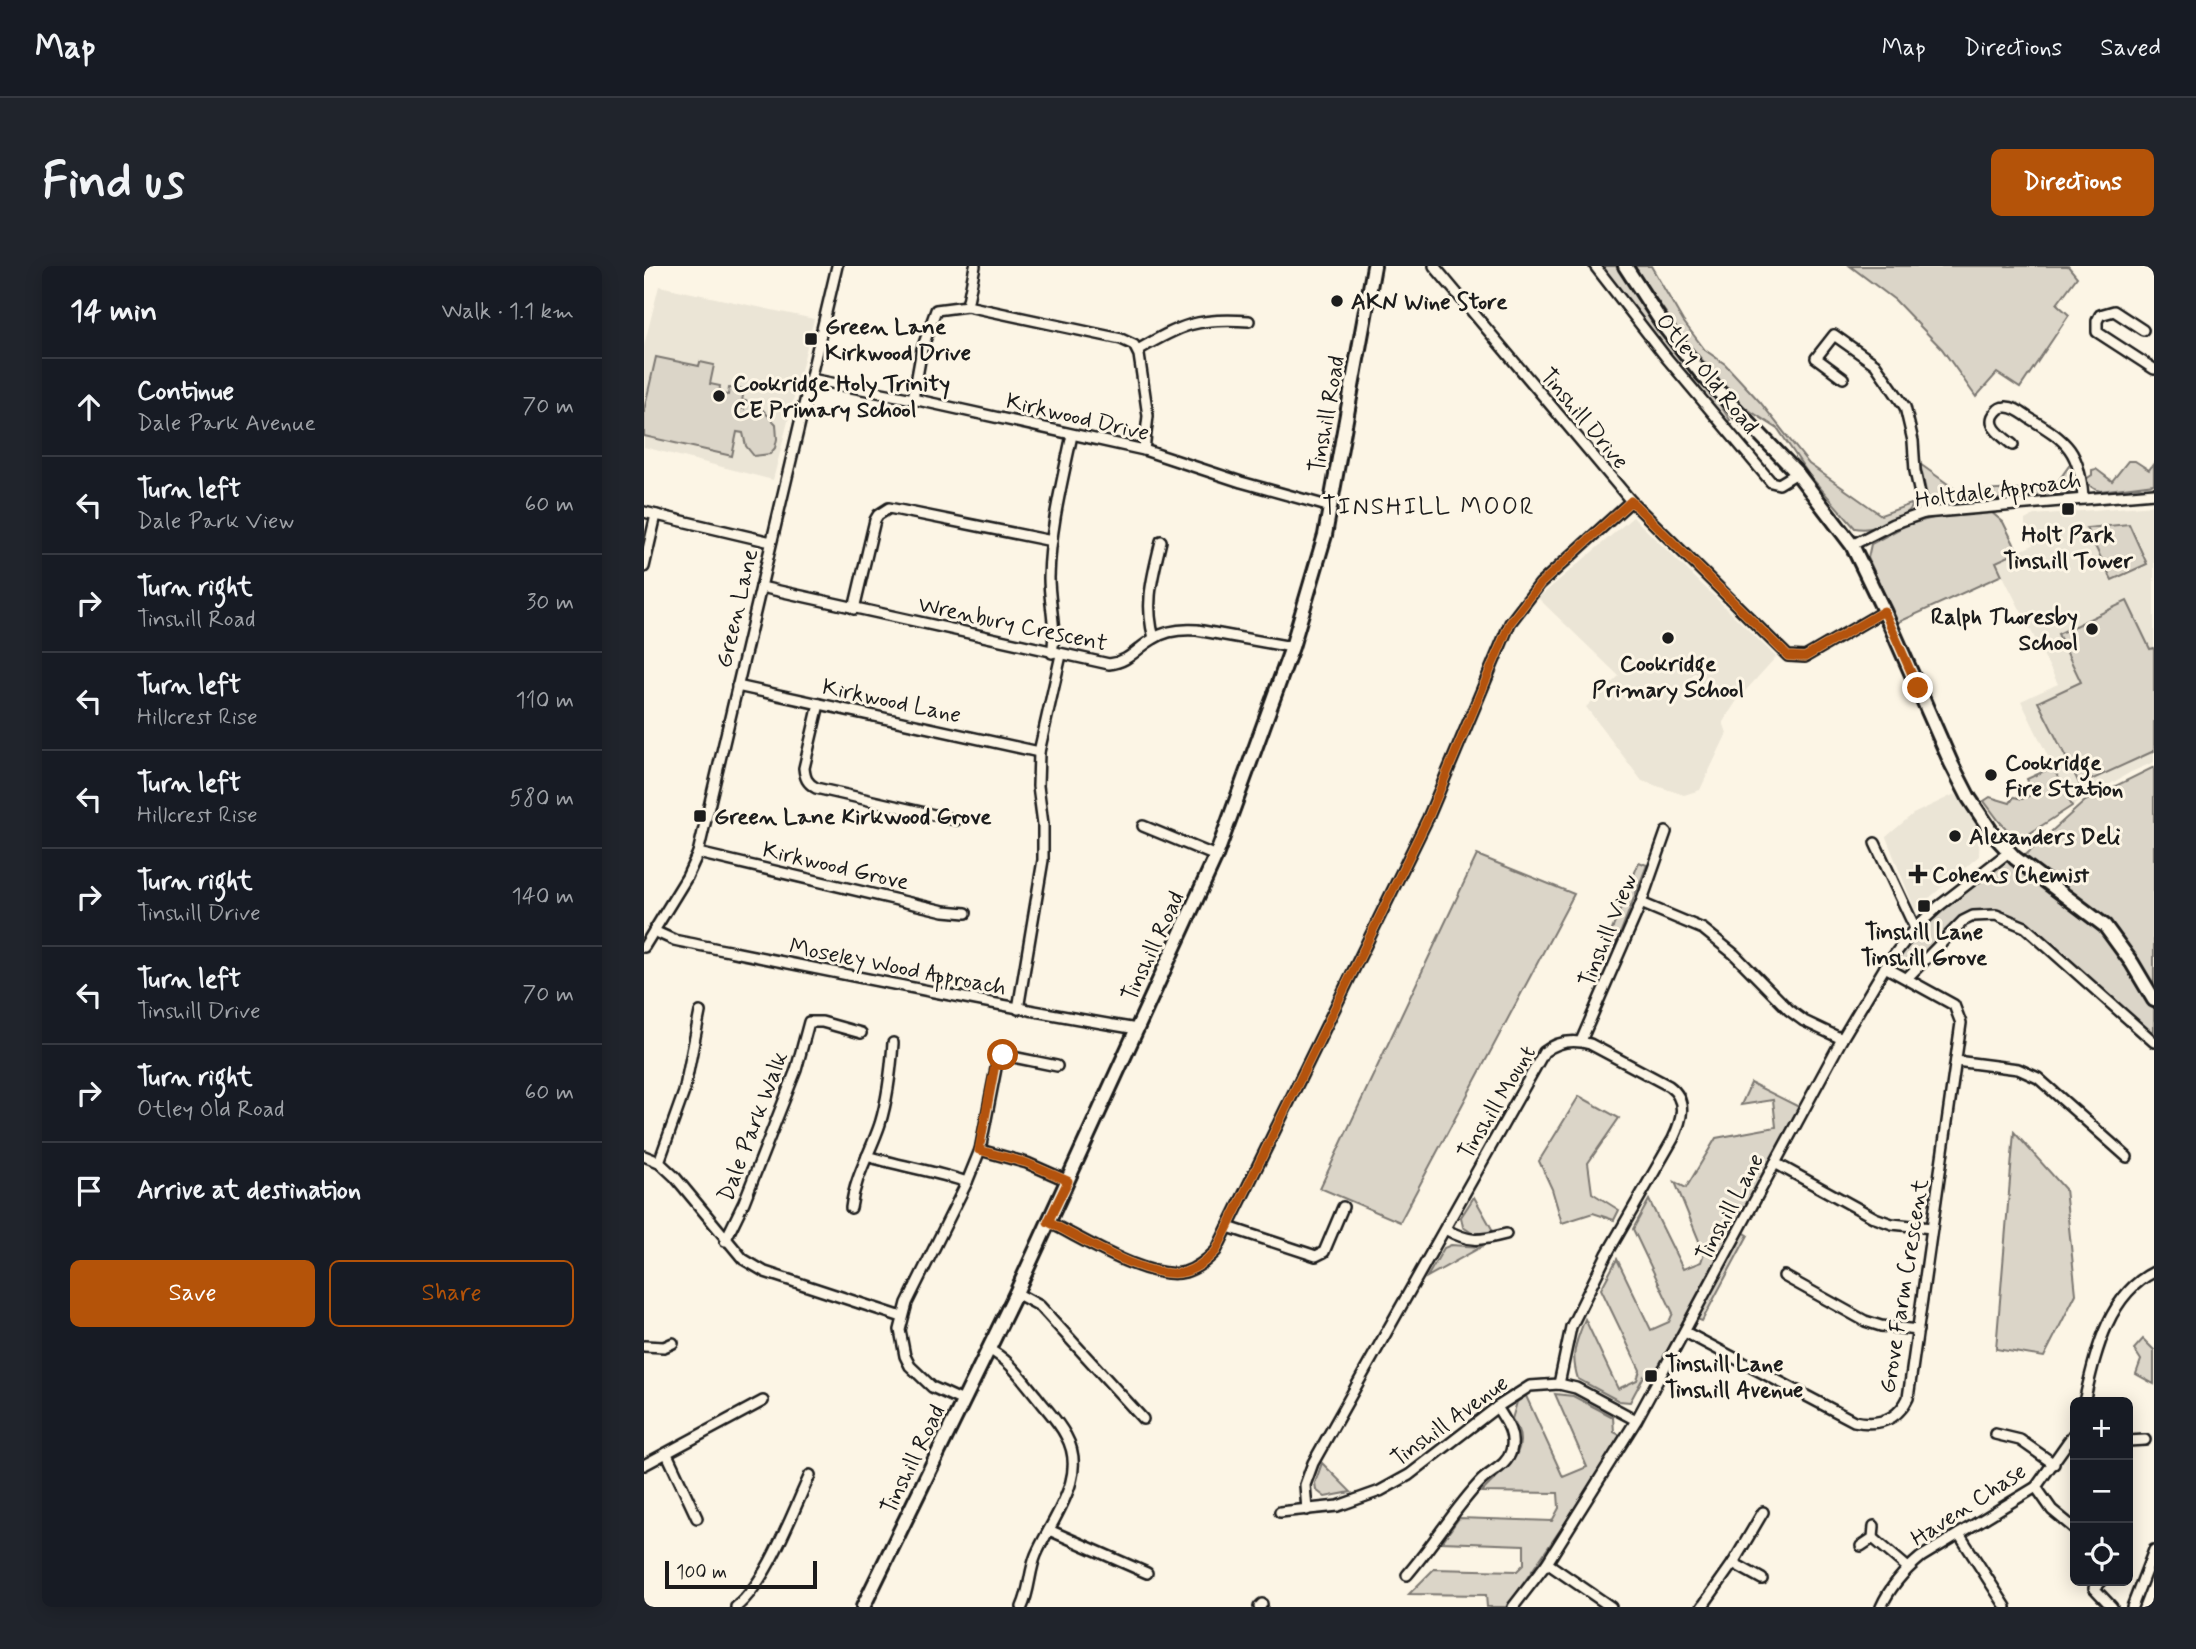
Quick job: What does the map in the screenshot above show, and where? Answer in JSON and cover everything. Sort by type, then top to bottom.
[{"type":"street","name":"Green Lane","points":[[644,947],[687,877],[698,853],[836,266]]},
{"type":"street","points":[[967,306],[975,266]]},
{"type":"street","name":"Tinshill Road","points":[[863,1607],[1016,1293],[1216,856],[1311,587],[1331,507],[1374,266]]},
{"type":"street","name":"Tinshill Drive","points":[[1434,266],[1631,501],[1788,656],[1805,657],[1884,611]]},
{"type":"street","name":"Otley Old Road","points":[[1595,266],[1665,356],[1771,482],[1779,484],[1797,473]]},
{"type":"street","name":"Otley Old Road","points":[[1625,266],[1664,326],[1701,373],[1797,473],[1835,519],[1852,545],[1884,611],[1942,746],[1969,798],[1993,834],[2009,852],[2105,926],[2132,962],[2154,1000]]},
{"type":"street","points":[[914,399],[922,349],[936,310],[967,306],[1121,339],[1138,350],[1148,416],[1144,450]]},
{"type":"street","points":[[2143,330],[2114,311],[2100,316],[2096,328],[2097,332],[2154,369]]},
{"type":"street","points":[[1138,350],[1166,334],[1203,320],[1248,321]]},
{"type":"street","points":[[1843,378],[1816,358],[1833,335],[1875,364],[1905,407],[1924,513]]},
{"type":"street","name":"Kirkwood Drive","points":[[811,379],[1144,450],[1241,482],[1331,507]]},
{"type":"street","points":[[2013,444],[1993,426],[1995,413],[2006,407],[2043,426],[2071,449],[2081,475],[2082,498]]},
{"type":"street","points":[[1018,1009],[1043,860],[1043,824],[1038,786],[1039,752],[1056,654],[1049,576],[1055,514],[1072,435]]},
{"type":"street","name":"Holtdale Approach","points":[[1852,545],[1892,524],[1924,513],[2154,493]]},
{"type":"street","points":[[1048,1222],[1146,1270],[1166,1274],[1184,1272],[1200,1265],[1216,1251],[1428,818],[1510,623],[1540,584],[1631,501]]},
{"type":"street","points":[[853,609],[875,520],[889,508],[1052,541]]},
{"type":"street","points":[[644,512],[771,542]]},
{"type":"street","points":[[644,567],[656,515]]},
{"type":"street","points":[[1154,638],[1148,618],[1149,594],[1161,541]]},
{"type":"street","name":"Wrenbury Crescent","points":[[761,587],[1109,664],[1118,663],[1135,654],[1154,638],[1166,633],[1197,630],[1292,647]]},
{"type":"street","name":"Kirkwood Lane","points":[[737,686],[1039,752]]},
{"type":"street","points":[[819,704],[804,768],[810,785],[956,820]]},
{"type":"street","points":[[1143,826],[1216,856]]},
{"type":"street","name":"Tinshill View","points":[[1581,1041],[1641,903],[1666,832]]},
{"type":"street","points":[[1875,843],[1915,928]]},
{"type":"street","name":"Tinshill Lane","points":[[1513,1607],[1547,1563],[1636,1420],[1842,1039],[1885,967],[1915,928],[1938,906],[2009,852]]},
{"type":"street","name":"Kirkwood Grove","points":[[698,853],[944,911],[966,913]]},
{"type":"street","points":[[1641,903],[1703,929],[1734,954],[1789,1010],[1804,1021],[1842,1039]]},
{"type":"street","points":[[1907,978],[1963,921],[1973,916],[1996,915],[2025,927],[2154,1042]]},
{"type":"street","name":"Moseley Wood Approach","points":[[654,931],[674,940],[1018,1009],[1137,1029]]},
{"type":"street","name":"Grove Farm Crescent","points":[[1685,1332],[1854,1422],[1875,1424],[1898,1413],[1908,1398],[1961,1023],[1954,1005],[1885,967]]},
{"type":"street","points":[[659,1162],[684,1092],[700,1012]]},
{"type":"street","name":"Dale Park Walk","points":[[725,1241],[744,1202],[796,1070],[809,1022],[822,1022],[861,1033]]},
{"type":"street","points":[[1559,1384],[1571,1326],[1607,1254],[1673,1139],[1682,1115],[1681,1100],[1676,1091],[1581,1041]]},
{"type":"street","name":"Tinshill Mount","points":[[1307,1510],[1304,1494],[1308,1473],[1544,1052],[1560,1042],[1581,1041]]},
{"type":"street","points":[[851,1208],[856,1181],[884,1108],[893,1043]]},
{"type":"street","points":[[963,1401],[932,1387],[910,1366],[901,1343],[902,1318],[967,1182],[979,1150],[998,1058],[1003,1055],[1057,1066]]},
{"type":"street","points":[[1956,1061],[2018,1069],[2038,1078],[2127,1157]]},
{"type":"street","points":[[979,1150],[1027,1163],[1068,1181]]},
{"type":"street","points":[[644,1156],[659,1162],[687,1190],[725,1241],[743,1259],[765,1272],[902,1318]]},
{"type":"street","points":[[867,1156],[967,1182]]},
{"type":"street","points":[[1775,1163],[1875,1218],[1892,1224],[1932,1228]]},
{"type":"street","points":[[1228,1227],[1316,1256],[1324,1252],[1343,1208]]},
{"type":"street","points":[[1444,1229],[1470,1241],[1506,1234]]},
{"type":"street","points":[[2085,1397],[2099,1343],[2114,1312],[2132,1286],[2154,1272]]},
{"type":"street","points":[[1784,1276],[1865,1321],[1881,1326],[1918,1330]]},
{"type":"street","points":[[1016,1293],[1040,1306],[1143,1419]]},
{"type":"street","points":[[644,1346],[664,1347],[673,1343]]},
{"type":"street","points":[[988,1349],[1000,1355],[1014,1369],[1063,1430],[1072,1448],[1074,1471],[1071,1485],[1034,1559],[1030,1586],[1022,1607]]},
{"type":"street","name":"Tinshill Avenue","points":[[1280,1512],[1351,1502],[1394,1484],[1524,1388],[1559,1384],[1581,1390],[1636,1420]]},
{"type":"street","points":[[644,1465],[763,1401]]},
{"type":"street","points":[[1407,1575],[1480,1482],[1509,1458],[1512,1450],[1511,1432],[1497,1407]]},
{"type":"street","points":[[1995,1434],[2020,1440],[2054,1464]]},
{"type":"street","name":"Haven Chase","points":[[1881,1607],[1908,1567],[2036,1487],[2070,1440]]},
{"type":"street","points":[[2133,1441],[2145,1440]]},
{"type":"street","points":[[667,1454],[697,1518]]},
{"type":"street","points":[[736,1607],[754,1587],[810,1475]]},
{"type":"street","points":[[2036,1487],[2052,1510],[2070,1525]]},
{"type":"street","points":[[1702,1607],[1733,1563],[1763,1512]]},
{"type":"street","points":[[1873,1538],[1874,1526]]},
{"type":"street","points":[[1049,1530],[1146,1573]]},
{"type":"street","points":[[1959,1534],[2006,1607]]},
{"type":"street","points":[[1861,1546],[1873,1538]]},
{"type":"street","points":[[1873,1538],[1908,1567]]},
{"type":"street","points":[[2132,1607],[2154,1550]]},
{"type":"street","points":[[1547,1563],[1611,1607]]},
{"type":"street","points":[[1733,1563],[1762,1579]]},
{"type":"street","points":[[2096,1586],[2094,1588],[2112,1607]]},
{"type":"shaded area","points":[[1600,266],[1616,266],[1662,336],[1719,403],[1730,420],[1727,422],[1657,340]]},
{"type":"shaded area","points":[[1633,266],[1651,266],[1683,321],[1705,350],[1725,364],[1760,402],[1809,464],[1881,515],[1911,504],[1912,507],[1901,517],[1886,524],[1855,528],[1809,475],[1778,429],[1741,405],[1685,340]]},
{"type":"shaded area","points":[[1850,266],[2068,266],[2077,277],[2057,304],[2069,315],[2020,388],[1997,373],[1976,397],[1942,349],[1895,300]]},
{"type":"shaded area","name":"Cookridge Holy Trinity CE Primary School","points":[[659,286],[814,319],[773,480],[644,447],[644,346]]},
{"type":"shaded area","points":[[656,357],[699,366],[700,362],[714,365],[710,384],[720,386],[719,394],[728,395],[729,388],[744,389],[741,408],[744,409],[745,401],[757,404],[776,424],[775,448],[770,454],[754,456],[746,446],[743,433],[737,432],[732,456],[644,436],[644,410]]},
{"type":"shaded area","points":[[2128,461],[2135,461],[2149,470],[2154,463],[2154,484],[2100,491],[2091,487],[2086,479],[2092,475],[2092,470],[2096,469],[2112,481]]},
{"type":"shaded area","points":[[2071,463],[2075,477],[2072,492],[1937,504],[1927,496],[1920,464],[1959,492],[2054,487]]},
{"type":"shaded area","name":"Ralph Thoresby School","points":[[2154,505],[2154,762],[2072,806],[2021,701],[2058,684],[1996,562],[2033,545],[2025,530],[2025,520],[2034,515]]},
{"type":"shaded area","points":[[1991,512],[2003,522],[2018,552],[1996,562],[2002,575],[1897,623],[1868,558],[1871,544],[1906,525],[1941,516]]},
{"type":"shaded area","name":"Cookridge Primary School","points":[[1633,517],[1776,657],[1738,699],[1723,722],[1727,733],[1700,790],[1684,795],[1642,781],[1586,707],[1619,676],[1538,598]]},
{"type":"shaded area","points":[[2129,524],[2147,564],[2112,580],[2086,528]]},
{"type":"shaded area","points":[[2127,601],[2150,649],[2154,648],[2154,751],[2080,785],[2038,702],[2081,682],[2058,634]]},
{"type":"shaded area","points":[[2053,767],[2072,806],[2018,841],[1984,801],[1990,797],[2010,803],[2014,797],[2022,799],[2033,794],[2027,779]]},
{"type":"shaded area","points":[[2154,767],[2154,1042],[2014,921],[1974,916],[1907,978],[1885,967],[1916,927],[2009,852],[2019,861],[2085,801]]},
{"type":"shaded area","points":[[1955,794],[1980,828],[1979,856],[1915,910],[1886,837],[1913,814]]},
{"type":"shaded area","points":[[1477,855],[1574,894],[1400,1222],[1320,1188]]},
{"type":"shaded area","points":[[1639,862],[1647,865],[1614,949],[1606,945]]},
{"type":"shaded area","points":[[1751,1083],[1799,1107],[1651,1380],[1644,1376],[1630,1402],[1619,1401],[1578,1379],[1574,1355],[1585,1319],[1618,1389],[1637,1380],[1640,1370],[1601,1289],[1617,1259],[1651,1330],[1669,1322],[1673,1313],[1633,1229],[1649,1200],[1683,1269],[1701,1262],[1704,1253],[1675,1182],[1686,1188],[1716,1138],[1776,1127],[1773,1100],[1741,1105]]},
{"type":"shaded area","points":[[1579,1096],[1619,1118],[1588,1163],[1592,1193],[1619,1210],[1614,1220],[1593,1213],[1562,1223],[1552,1189],[1539,1161]]},
{"type":"shaded area","points":[[2014,1132],[2065,1189],[2076,1294],[2044,1357],[1996,1349]]},
{"type":"shaded area","points":[[1474,1197],[1492,1229],[1490,1233],[1472,1233],[1463,1227],[1461,1217]]},
{"type":"shaded area","points":[[1743,1232],[1748,1235],[1702,1321],[1697,1319]]},
{"type":"shaded area","points":[[1451,1245],[1481,1247],[1427,1277],[1444,1248]]},
{"type":"shaded area","points":[[2143,1339],[2154,1350],[2154,1384],[2136,1374],[2141,1360],[2134,1349]]},
{"type":"shaded area","points":[[1555,1394],[1573,1396],[1613,1417],[1614,1432],[1620,1435],[1572,1513],[1507,1607],[1487,1607],[1486,1595],[1409,1594],[1434,1569],[1517,1571],[1524,1564],[1524,1545],[1442,1542],[1459,1518],[1552,1521],[1559,1508],[1558,1493],[1482,1492],[1506,1468],[1518,1451],[1520,1441],[1512,1419],[1517,1402],[1526,1396],[1563,1477],[1587,1467]]},
{"type":"shaded area","points":[[1322,1463],[1351,1492],[1325,1497],[1316,1490],[1315,1483]]},
{"type":"place","name":"AKN Wine Store","points":[[1337,301]]},
{"type":"place","name":"Green Lane Kirkwood Drive","points":[[811,339]]},
{"type":"place","name":"Cookridge Holy Trinity CE Primary School","points":[[719,396]]},
{"type":"place","name":"Holt Park Tinshill Tower","points":[[2068,509]]},
{"type":"place","name":"Ralph Thoresby School","points":[[2092,629]]},
{"type":"place","name":"Cookridge Primary School","points":[[1668,638]]},
{"type":"place","name":"Cookridge Fire Station","points":[[1991,775]]},
{"type":"place","name":"Green Lane Kirkwood Grove","points":[[700,816]]},
{"type":"place","name":"Alexanders Deli","points":[[1955,836]]},
{"type":"place","name":"Cohens Chemist","points":[[1918,874]]},
{"type":"place","name":"Tinshill Lane Tinshill Grove","points":[[1924,906]]},
{"type":"place","name":"Tinshill Lane Tinshill Avenue","points":[[1651,1376]]},
{"type":"district","name":"TINSHILL MOOR","points":[[1429,506]]},
{"type":"route","points":[[1003,1055],[996,1060],[979,1150],[1027,1163],[1068,1181],[1048,1222],[1146,1270],[1166,1274],[1184,1272],[1200,1265],[1216,1251],[1428,818],[1510,623],[1540,584],[1631,501],[1788,656],[1805,657],[1884,611],[1918,688]]}]
